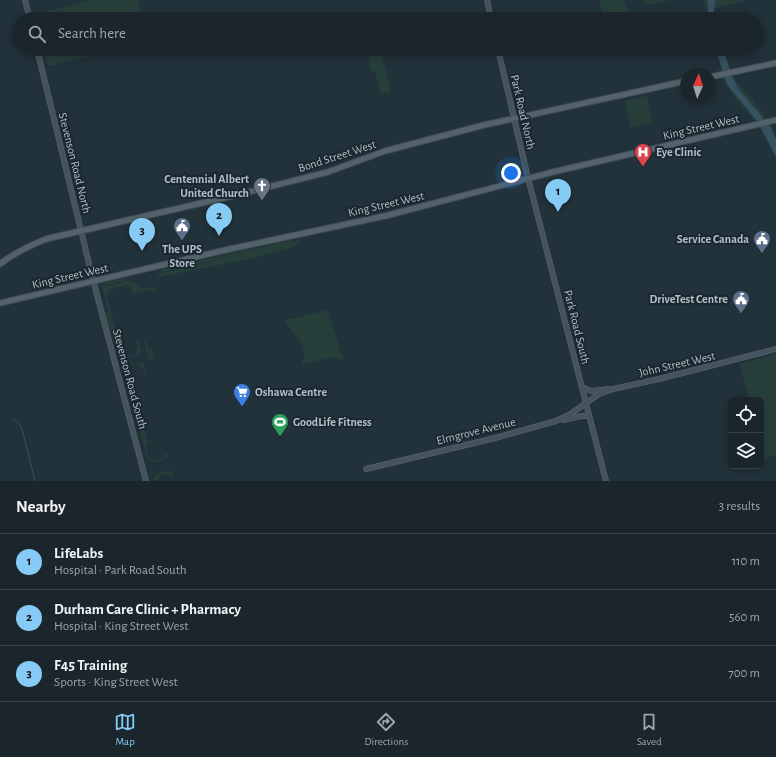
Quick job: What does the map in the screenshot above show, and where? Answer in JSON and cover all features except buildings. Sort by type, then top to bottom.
[{"type":"main road","points":[[25,0],[28,12]]},
{"type":"main road","points":[[487,0],[490,12]]},
{"type":"main road","name":"Stevenson Road North","points":[[39,56],[93,281]]},
{"type":"main road","name":"Park Road North","points":[[500,56],[528,179]]},
{"type":"main road","points":[[716,76],[776,63]]},
{"type":"main road","name":"Bond Street West","points":[[0,264],[27,246],[46,239],[328,172],[397,148],[514,118],[680,82]]},
{"type":"main road","name":"King Street West","points":[[0,303],[244,246],[385,216],[528,179],[716,133],[776,120]]},
{"type":"main road","name":"Park Road South","points":[[528,179],[606,481]]},
{"type":"main road","name":"Stevenson Road South","points":[[93,281],[146,481]]},
{"type":"main road","name":"John Street West","points":[[586,403],[599,394],[612,389],[660,379],[776,349]]},
{"type":"main road","points":[[582,386],[591,391],[603,388],[612,389]]},
{"type":"main road","name":"Elmgrove Avenue","points":[[366,469],[495,438],[556,421],[569,415],[586,403]]},
{"type":"main road","points":[[556,421],[589,416]]},
{"type":"green space","points":[[91,0],[138,0],[141,12],[43,12]]},
{"type":"green space","points":[[599,0],[624,0],[629,12],[602,12]]},
{"type":"green space","points":[[644,0],[670,0],[649,5],[645,3]]},
{"type":"green space","points":[[704,0],[744,0],[744,1],[706,11]]},
{"type":"green space","points":[[46,56],[90,56],[48,66]]},
{"type":"green space","points":[[368,56],[382,56],[391,92],[381,94],[375,71],[371,71]]},
{"type":"green space","points":[[734,78],[766,116],[755,120],[734,96],[725,83]]},
{"type":"green space","points":[[647,96],[652,122],[631,128],[625,100]]},
{"type":"green space","points":[[292,240],[292,242],[285,244],[162,272],[161,270]]},
{"type":"green space","points":[[301,240],[293,247],[253,258],[159,277],[158,274]]},
{"type":"green space","points":[[125,278],[131,279],[102,286],[105,283]]},
{"type":"green space","points":[[131,280],[143,288],[155,287],[158,289],[153,292],[152,289],[132,294],[132,297],[130,293],[133,293],[131,287],[128,288],[127,285],[109,290],[109,293],[106,294],[122,353],[125,353],[126,357],[137,354],[137,343],[134,342],[139,342],[141,350],[140,354],[126,358],[120,357],[102,287]]},
{"type":"green space","points":[[328,310],[343,360],[333,357],[302,364],[302,361],[305,360],[301,342],[298,343],[300,340],[283,321]]},
{"type":"green space","points":[[108,311],[117,347],[115,347],[106,315],[106,312]]},
{"type":"green space","points":[[147,338],[149,340],[146,341],[148,350],[152,349],[154,359],[149,360],[144,341]]},
{"type":"green space","points":[[776,354],[776,455],[764,458],[764,397],[748,397],[740,364]]},
{"type":"green space","points":[[143,362],[147,373],[144,375],[142,374],[145,373],[143,367],[140,367],[139,363],[128,366],[129,370],[126,370],[130,386],[128,386],[124,372],[125,368],[129,365]]},
{"type":"green space","points":[[128,387],[130,387],[138,416],[141,416],[148,444],[145,445],[149,459],[152,458],[153,461],[165,458],[164,455],[168,454],[164,460],[155,462],[149,460],[147,458]]},
{"type":"green space","points":[[160,472],[172,472],[173,475],[170,476],[169,473],[159,476],[159,479],[153,481],[155,476]]},
{"type":"water","points":[[708,0],[715,0],[714,12],[708,11]]},
{"type":"water","points":[[718,56],[725,56],[733,79],[739,90],[771,127],[776,139],[776,157],[757,121],[726,83]]},
{"type":"waterway","points":[[13,419],[18,422],[22,429],[35,481]]},
{"type":"place","name":"Eye Clinic","points":[[643,167]]},
{"type":"place","name":"Centennial Albert United Church","points":[[262,201]]},
{"type":"place","name":"LifeLabs","points":[[558,212]]},
{"type":"place","name":"Durham Care Clinic + Pharmacy","points":[[219,236]]},
{"type":"place","name":"The UPS Store","points":[[182,241]]},
{"type":"place","name":"F45 Training","points":[[142,251]]},
{"type":"place","name":"Service Canada","points":[[762,254]]},
{"type":"place","name":"DriveTest Centre","points":[[741,314]]},
{"type":"place","name":"Oshawa Centre","points":[[242,407]]},
{"type":"place","name":"GoodLife Fitness","points":[[280,437]]}]
